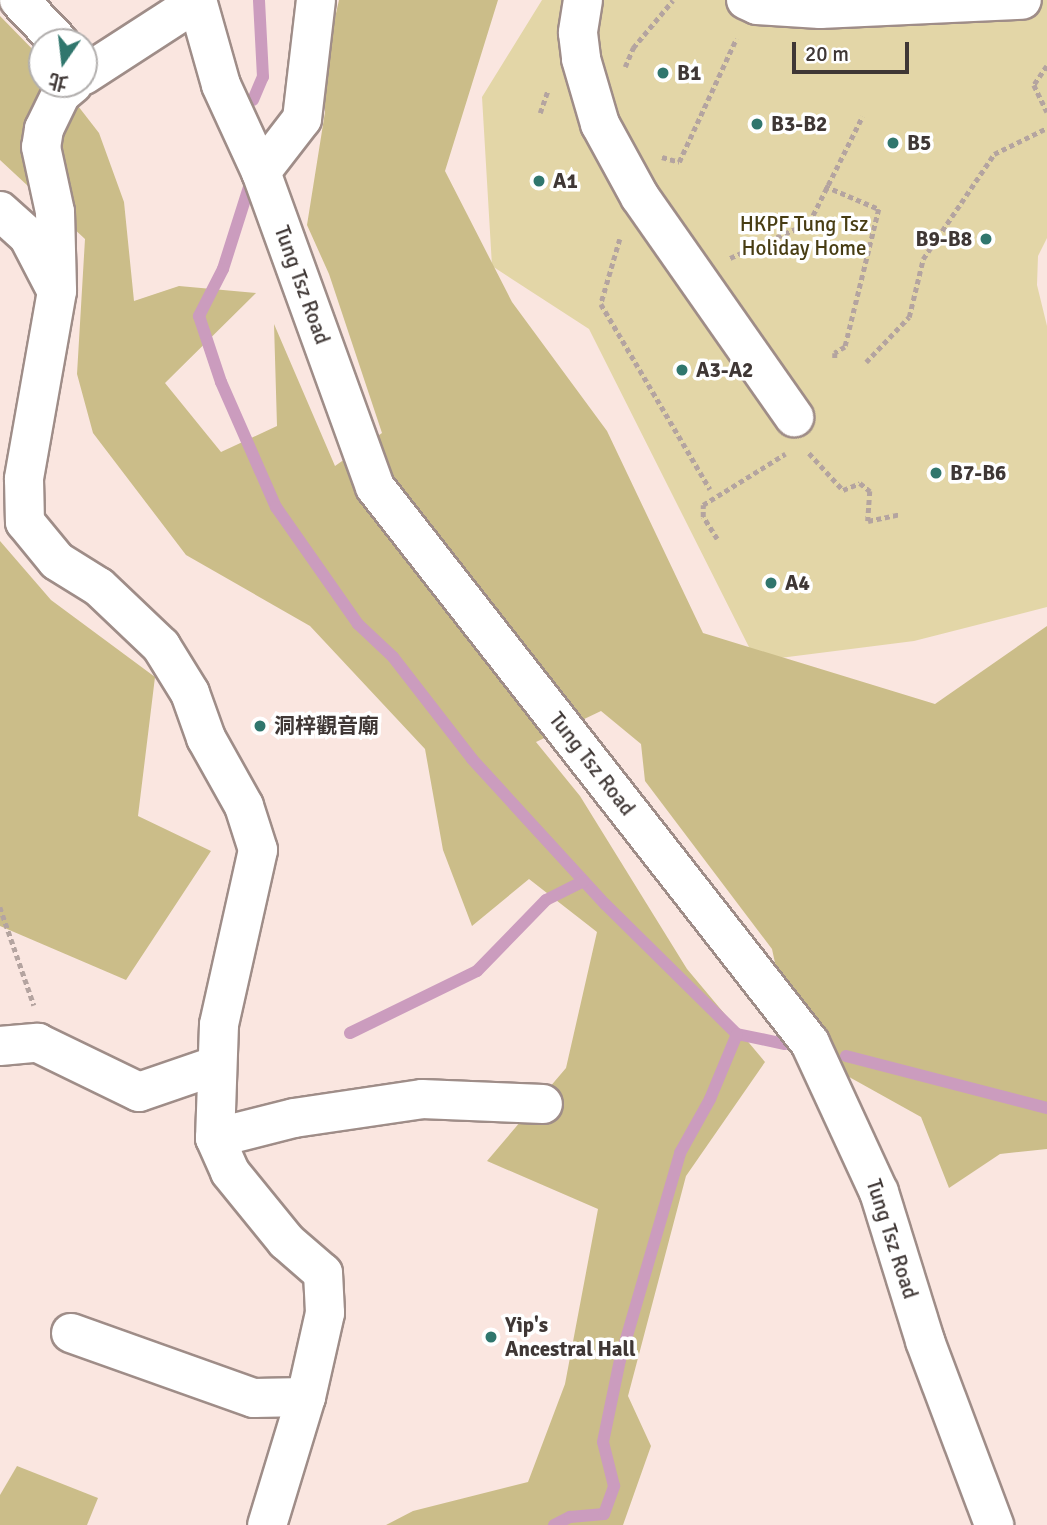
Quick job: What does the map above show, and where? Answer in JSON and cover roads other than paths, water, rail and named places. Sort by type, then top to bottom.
[{"type":"street","points":[[19,0],[46,28]]},
{"type":"street","points":[[261,172],[302,120],[316,0]]},
{"type":"street","points":[[583,0],[581,60],[600,124],[640,197],[796,431]]},
{"type":"street","points":[[747,0],[757,5],[820,9],[1023,0]]},
{"type":"street","points":[[98,63],[197,1]]},
{"type":"street","name":"Tung Tsz Road","points":[[197,1],[220,85],[261,172],[375,487],[810,1043],[879,1192],[925,1341],[994,1525]]},
{"type":"street","points":[[59,98],[44,129],[41,148],[55,212],[57,291],[27,452],[25,522],[57,561],[99,587],[161,646],[190,694],[206,738],[244,806],[258,850],[219,1025],[215,1066],[215,1138],[230,1172],[286,1241],[323,1273],[325,1313],[306,1397],[267,1525]]},
{"type":"street","points":[[0,211],[27,236],[57,291]]},
{"type":"street","points":[[0,1046],[38,1043],[139,1092],[215,1066]]},
{"type":"street","points":[[215,1138],[295,1118],[422,1099],[543,1104]]},
{"type":"street","points":[[71,1333],[254,1398],[306,1397]]},
{"type":"waterway","points":[[253,100],[263,77],[259,0]]},
{"type":"waterway","points":[[249,187],[223,269],[199,316],[221,382],[276,507],[358,624],[393,657],[472,759],[605,904],[737,1034],[785,1044]]},
{"type":"waterway","points":[[350,1033],[477,971],[546,900],[584,881]]},
{"type":"waterway","points":[[554,1525],[570,1517],[604,1514],[614,1486],[603,1442],[620,1360],[680,1153],[710,1099],[737,1034]]},
{"type":"waterway","points":[[846,1056],[1047,1108]]},
{"type":"place","name":"B1","points":[[663,73]]},
{"type":"place","name":"B3-B2","points":[[757,124]]},
{"type":"place","name":"B5","points":[[893,143]]},
{"type":"place","name":"A1","points":[[539,181]]},
{"type":"place","name":"B9-B8","points":[[986,239]]},
{"type":"place","name":"A3-A2","points":[[682,370]]},
{"type":"place","name":"B7-B6","points":[[936,473]]},
{"type":"place","name":"A4","points":[[771,583]]},
{"type":"place","name":"洞梓觀音廟","points":[[260,726]]},
{"type":"place","name":"Yip's Ancestral Hall","points":[[491,1337]]},
{"type":"park label","name":"HKPF Tung Tsz Holiday Home","points":[[804,236]]}]
